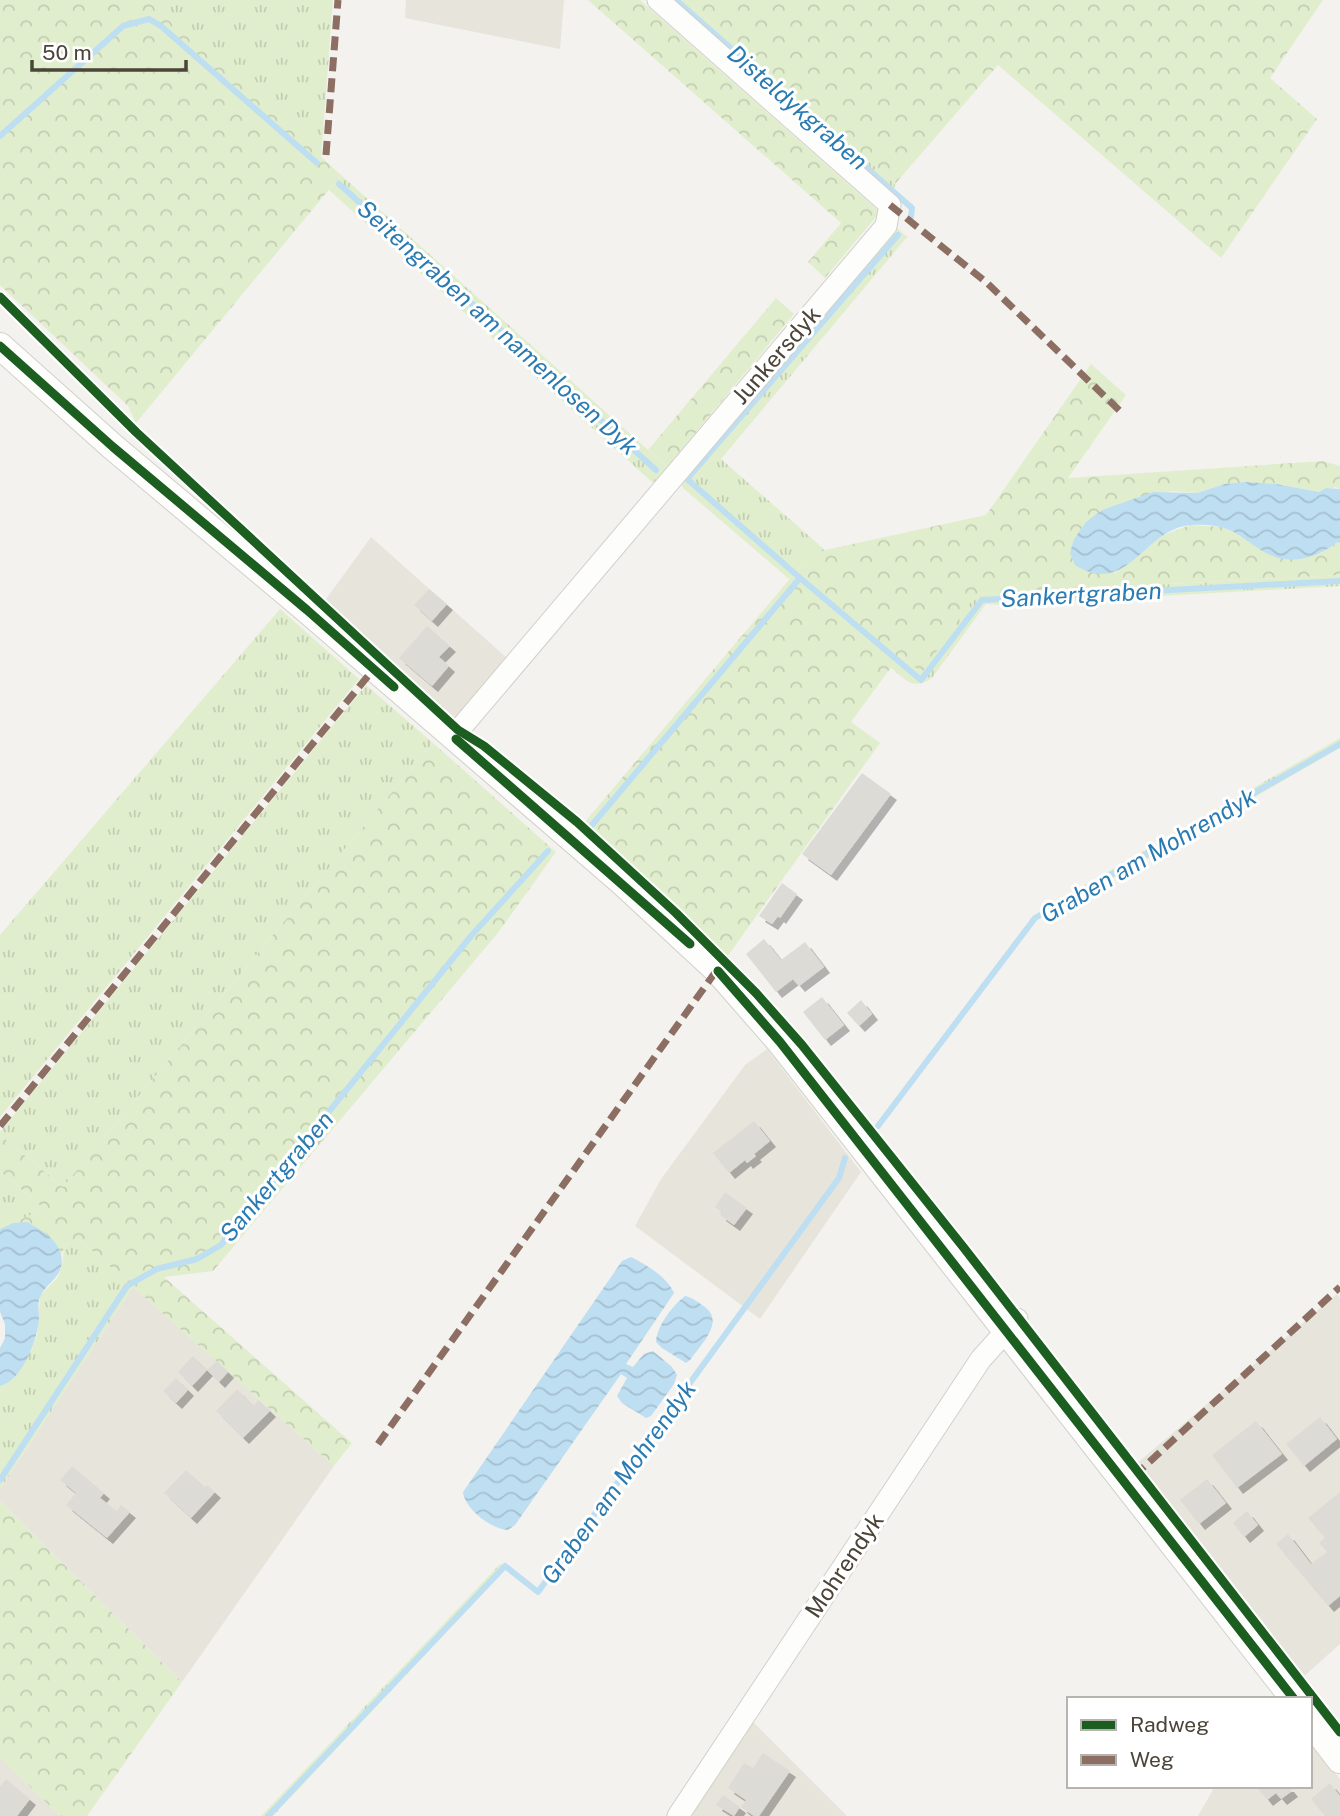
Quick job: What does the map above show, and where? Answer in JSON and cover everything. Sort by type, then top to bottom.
[{"type":"street","name":"Junkersdyk","points":[[453,737],[886,226],[890,205],[658,0]]},
{"type":"street","points":[[0,346],[113,447],[307,610],[622,883],[717,970],[780,1042],[1011,1324],[1292,1697]]},
{"type":"street","name":"Mohrendyk","points":[[678,1816],[974,1370],[1011,1324]]},
{"type":"street","points":[[1312,1724],[1340,1760]]},
{"type":"shaded area","points":[[406,0],[564,0],[560,49],[405,18]]},
{"type":"shaded area","points":[[371,537],[508,659],[458,721],[324,602]]},
{"type":"shaded area","points":[[767,1049],[861,1172],[760,1319],[635,1226],[661,1179],[745,1065]]},
{"type":"shaded area","points":[[133,1287],[334,1466],[182,1682],[0,1501],[0,1489]]},
{"type":"shaded area","points":[[1337,1294],[1340,1298],[1340,1644],[1301,1679],[1136,1464]]},
{"type":"shaded area","points":[[749,1718],[847,1816],[683,1816]]},
{"type":"shaded area","points":[[1312,1742],[1340,1779],[1340,1816],[1198,1816],[1214,1788],[1312,1788]]},
{"type":"shaded area","points":[[0,1757],[60,1816],[0,1816]]},
{"type":"green space","points":[[0,0],[147,0],[341,175],[136,423],[128,406],[0,285]]},
{"type":"green space","points":[[147,0],[333,0],[321,158]]},
{"type":"green space","points":[[588,0],[640,0],[880,212],[825,278],[808,262],[841,223]]},
{"type":"green space","points":[[669,0],[686,0],[895,184],[893,197]]},
{"type":"green space","points":[[686,0],[1323,0],[1270,78],[1317,119],[1221,258],[998,65],[895,184]]},
{"type":"green space","points":[[341,175],[667,467],[653,483],[329,190]]},
{"type":"green space","points":[[896,227],[907,237],[721,459],[825,550],[799,568],[789,579],[683,488],[681,482]]},
{"type":"green space","points":[[776,298],[794,314],[667,467],[648,450]]},
{"type":"green space","points":[[1091,364],[1126,395],[1068,478],[1323,461],[1340,466],[1340,489],[1336,487],[1319,492],[1276,484],[1225,484],[1197,493],[1171,491],[1102,510],[1086,522],[1074,539],[1115,573],[1161,536],[1190,525],[1223,527],[1244,538],[1332,546],[1340,540],[1340,575],[979,594],[972,600],[923,671],[900,655],[851,722],[880,743],[727,957],[584,823],[799,568],[825,550],[986,515]]},
{"type":"green space","points":[[1340,575],[1340,586],[986,604],[932,678],[914,684],[890,667],[900,655],[920,671],[979,594]]},
{"type":"green space","points":[[280,609],[359,679],[0,1117],[0,935]]},
{"type":"green space","points":[[366,685],[433,743],[63,1187],[0,1135],[0,1132]]},
{"type":"green space","points":[[1340,738],[1340,748],[1064,907],[1057,901]]},
{"type":"green space","points":[[433,743],[556,852],[497,934],[213,1271],[164,1277],[352,1443],[334,1466],[79,1239],[67,1244],[61,1257],[54,1243],[42,1232],[28,1225],[13,1223],[37,1212],[41,1206],[0,1171],[0,1135],[63,1187]]},
{"type":"green space","points":[[0,1171],[41,1206],[37,1212],[0,1229]]},
{"type":"green space","points":[[79,1239],[133,1287],[0,1489],[0,1386],[6,1384],[31,1351],[37,1335],[40,1296],[58,1277],[64,1247],[71,1240]]},
{"type":"green space","points":[[0,1501],[182,1682],[87,1816],[60,1816],[0,1757]]},
{"type":"green space","points":[[501,1563],[504,1571],[273,1816],[261,1816]]},
{"type":"water","points":[[1225,484],[1276,484],[1319,492],[1326,488],[1340,489],[1340,540],[1314,555],[1295,560],[1285,559],[1266,553],[1224,528],[1192,525],[1175,529],[1161,537],[1123,568],[1109,573],[1093,573],[1075,565],[1070,553],[1074,539],[1086,522],[1102,510],[1153,492],[1197,493]]},
{"type":"water","points":[[27,1222],[52,1239],[59,1249],[62,1262],[58,1273],[40,1297],[38,1327],[22,1368],[8,1383],[0,1386],[0,1348],[5,1338],[5,1324],[0,1312],[0,1229],[13,1223]]},
{"type":"water","points":[[631,1257],[662,1277],[674,1293],[626,1364],[633,1367],[644,1354],[653,1351],[672,1367],[677,1375],[674,1384],[651,1416],[646,1418],[622,1403],[617,1396],[627,1378],[621,1374],[515,1525],[508,1530],[494,1526],[468,1505],[463,1492],[622,1261]]},
{"type":"water","points":[[685,1296],[705,1307],[713,1319],[705,1340],[686,1363],[656,1342],[666,1317]]},
{"type":"building","points":[[429,589],[447,604],[432,621],[414,605]]},
{"type":"building","points":[[427,626],[450,646],[439,657],[449,666],[432,686],[399,658]]},
{"type":"building","points":[[862,773],[891,794],[831,875],[802,854]]},
{"type":"building","points":[[782,883],[797,894],[780,918],[778,916],[772,924],[759,916]]},
{"type":"building","points":[[764,939],[781,960],[805,942],[824,967],[799,986],[793,979],[776,992],[746,954]]},
{"type":"building","points":[[822,997],[844,1025],[825,1040],[803,1012]]},
{"type":"building","points":[[861,1000],[872,1014],[859,1026],[847,1013]]},
{"type":"building","points":[[754,1121],[770,1141],[754,1154],[756,1156],[747,1163],[745,1160],[729,1173],[713,1153]]},
{"type":"building","points":[[725,1192],[747,1208],[734,1225],[720,1215],[722,1212],[715,1207]]},
{"type":"building","points":[[193,1356],[207,1370],[192,1386],[178,1372]]},
{"type":"building","points":[[217,1361],[228,1372],[219,1382],[207,1370]]},
{"type":"building","points":[[176,1378],[188,1390],[176,1403],[163,1391]]},
{"type":"building","points":[[237,1389],[253,1406],[259,1400],[270,1411],[243,1438],[216,1411]]},
{"type":"building","points":[[1320,1417],[1337,1439],[1304,1466],[1286,1444]]},
{"type":"building","points":[[1256,1421],[1282,1454],[1237,1488],[1212,1455]]},
{"type":"building","points":[[72,1466],[104,1493],[100,1498],[117,1511],[121,1505],[130,1512],[107,1538],[66,1505],[76,1493],[60,1480]]},
{"type":"building","points":[[186,1470],[215,1492],[191,1518],[164,1493]]},
{"type":"building","points":[[1207,1479],[1226,1503],[1199,1524],[1180,1500]]},
{"type":"building","points":[[1340,1492],[1340,1596],[1328,1606],[1276,1544],[1288,1534],[1311,1564],[1327,1552],[1319,1543],[1325,1538],[1308,1518]]},
{"type":"building","points":[[1247,1511],[1258,1525],[1244,1537],[1233,1523]]},
{"type":"building","points":[[763,1753],[790,1771],[759,1816],[754,1816],[741,1807],[746,1800],[728,1788],[744,1763],[753,1768]]},
{"type":"building","points":[[6,1779],[30,1799],[17,1816],[0,1816],[0,1787]]},
{"type":"building","points":[[1330,1783],[1340,1796],[1340,1816],[1325,1816],[1311,1799]]},
{"type":"building","points":[[1258,1788],[1290,1788],[1292,1791],[1281,1799],[1276,1793],[1267,1800]]},
{"type":"building","points":[[723,1795],[740,1807],[734,1816],[716,1805]]},
{"type":"waterway","name":"Disteldykgraben","points":[[676,0],[912,208],[911,217]]},
{"type":"waterway","name":"Seitengraben am namenlosen Dyk","points":[[0,136],[123,26],[149,19],[161,26],[317,163]]},
{"type":"waterway","name":"Seitengraben am namenlosen Dyk","points":[[339,184],[656,470]]},
{"type":"waterway","name":"Disteldykgraben","points":[[800,578],[687,479],[898,235]]},
{"type":"waterway","name":"Sankertgraben","points":[[592,825],[800,578],[921,680],[982,600],[1340,581]]},
{"type":"waterway","name":"Graben am Mohrendyk","points":[[878,1126],[1035,918],[1340,744]]},
{"type":"waterway","name":"Sankertgraben","points":[[0,1480],[127,1286],[157,1269],[197,1259],[221,1245],[471,936],[548,851]]},
{"type":"waterway","name":"Graben am Mohrendyk","points":[[268,1816],[505,1566],[538,1592],[839,1178],[845,1158]]},
{"type":"marked path","points":[[326,155],[338,0]]},
{"type":"marked path","points":[[890,205],[986,282],[1122,413]]},
{"type":"marked path","points":[[0,1126],[377,665]]},
{"type":"marked path","points":[[378,1444],[719,967]]},
{"type":"marked path","points":[[1134,1476],[1340,1287]]},
{"type":"cycle path","points":[[0,297],[136,432],[458,730],[484,746],[577,822],[676,913],[756,993],[802,1045],[964,1248],[1340,1732]]},
{"type":"cycle path","points":[[0,346],[113,447],[394,687]]},
{"type":"cycle path","points":[[456,739],[690,944]]},
{"type":"cycle path","points":[[718,971],[780,1042],[1292,1697]]}]
